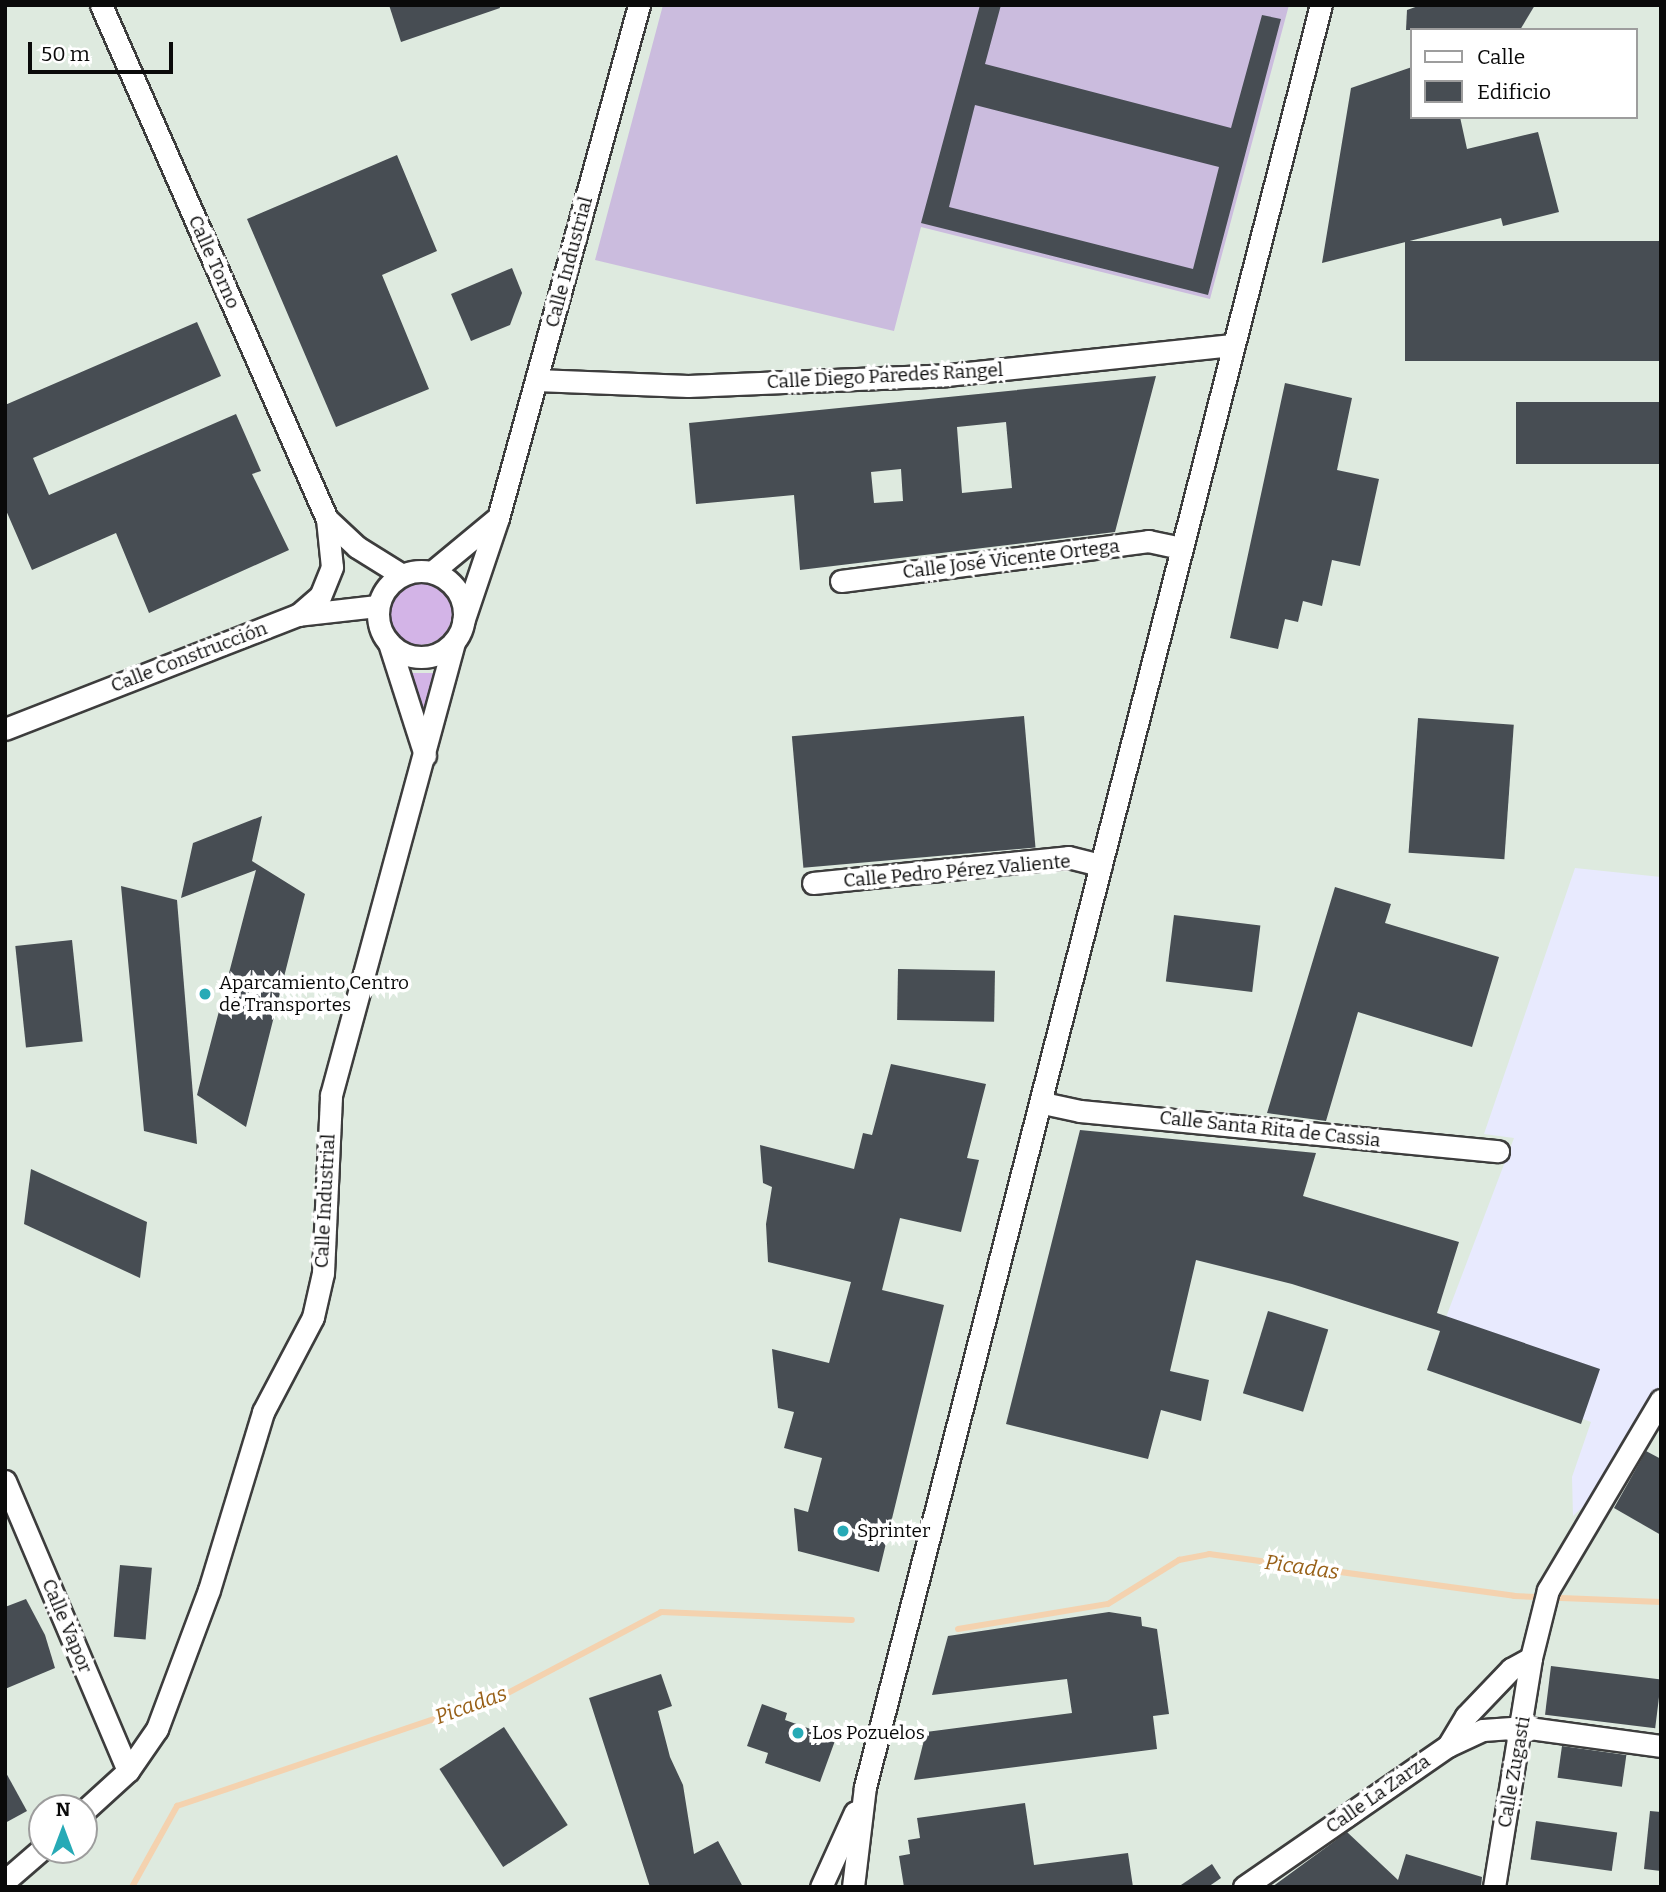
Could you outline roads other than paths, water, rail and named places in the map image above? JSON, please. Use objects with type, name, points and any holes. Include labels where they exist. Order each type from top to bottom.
[{"type":"street","name":"Calle Torno","points":[[101,5],[327,519],[332,567],[320,596],[298,615]]},
{"type":"street","name":"Calle Industrial","points":[[463,622],[498,518],[639,5]]},
{"type":"street","points":[[853,1887],[865,1787],[1043,1104],[1180,548],[1321,5]]},
{"type":"street","name":"Calle Diego Paredes Rangel","points":[[536,380],[688,386],[934,376],[1233,345]]},
{"type":"street","points":[[425,755],[388,643],[381,632],[377,606],[390,582],[402,575],[432,572],[498,518]]},
{"type":"street","name":"Calle Torno","points":[[327,519],[357,547],[402,575]]},
{"type":"street","name":"Calle José Vicente Ortega","points":[[841,581],[1147,541],[1180,548]]},
{"type":"street","points":[[388,643],[400,652],[429,656],[454,642],[463,622],[460,596],[453,585],[432,572]]},
{"type":"street","name":"Calle Construcción","points":[[5,729],[298,615],[377,606]]},
{"type":"street","name":"Calle Industrial","points":[[98,1798],[128,1771],[157,1729],[209,1590],[263,1412],[313,1317],[323,1273],[331,1096],[454,642]]},
{"type":"street","name":"Calle Pedro Pérez Valiente","points":[[813,883],[1068,857],[1101,865]]},
{"type":"street","name":"Calle Santa Rita de Cassia","points":[[1043,1104],[1498,1151]]},
{"type":"street","name":"Calle Zugasti","points":[[1494,1887],[1522,1727],[1531,1658],[1545,1600],[1661,1400]]},
{"type":"street","name":"Calle Vapor","points":[[5,1480],[128,1771]]},
{"type":"street","points":[[1448,1746],[1466,1716],[1511,1669],[1531,1658]]},
{"type":"street","name":"Calle La Zarza","points":[[1244,1887],[1448,1746],[1483,1731],[1522,1727],[1661,1746]]},
{"type":"street","points":[[821,1887],[865,1787]]},
{"type":"street","points":[[5,1881],[28,1861]]},
{"type":"waterway","name":"Picadas","points":[[958,1629],[1108,1604],[1179,1560],[1209,1554],[1514,1596],[1661,1602]]},
{"type":"waterway","name":"Picadas","points":[[132,1887],[177,1806],[502,1696],[661,1612],[852,1620]]},
{"type":"place","name":"Aparcamiento Centro de Transportes","points":[[205,994]]},
{"type":"place","name":"Sprinter","points":[[843,1531]]},
{"type":"place","name":"Los Pozuelos","points":[[798,1733]]}]
